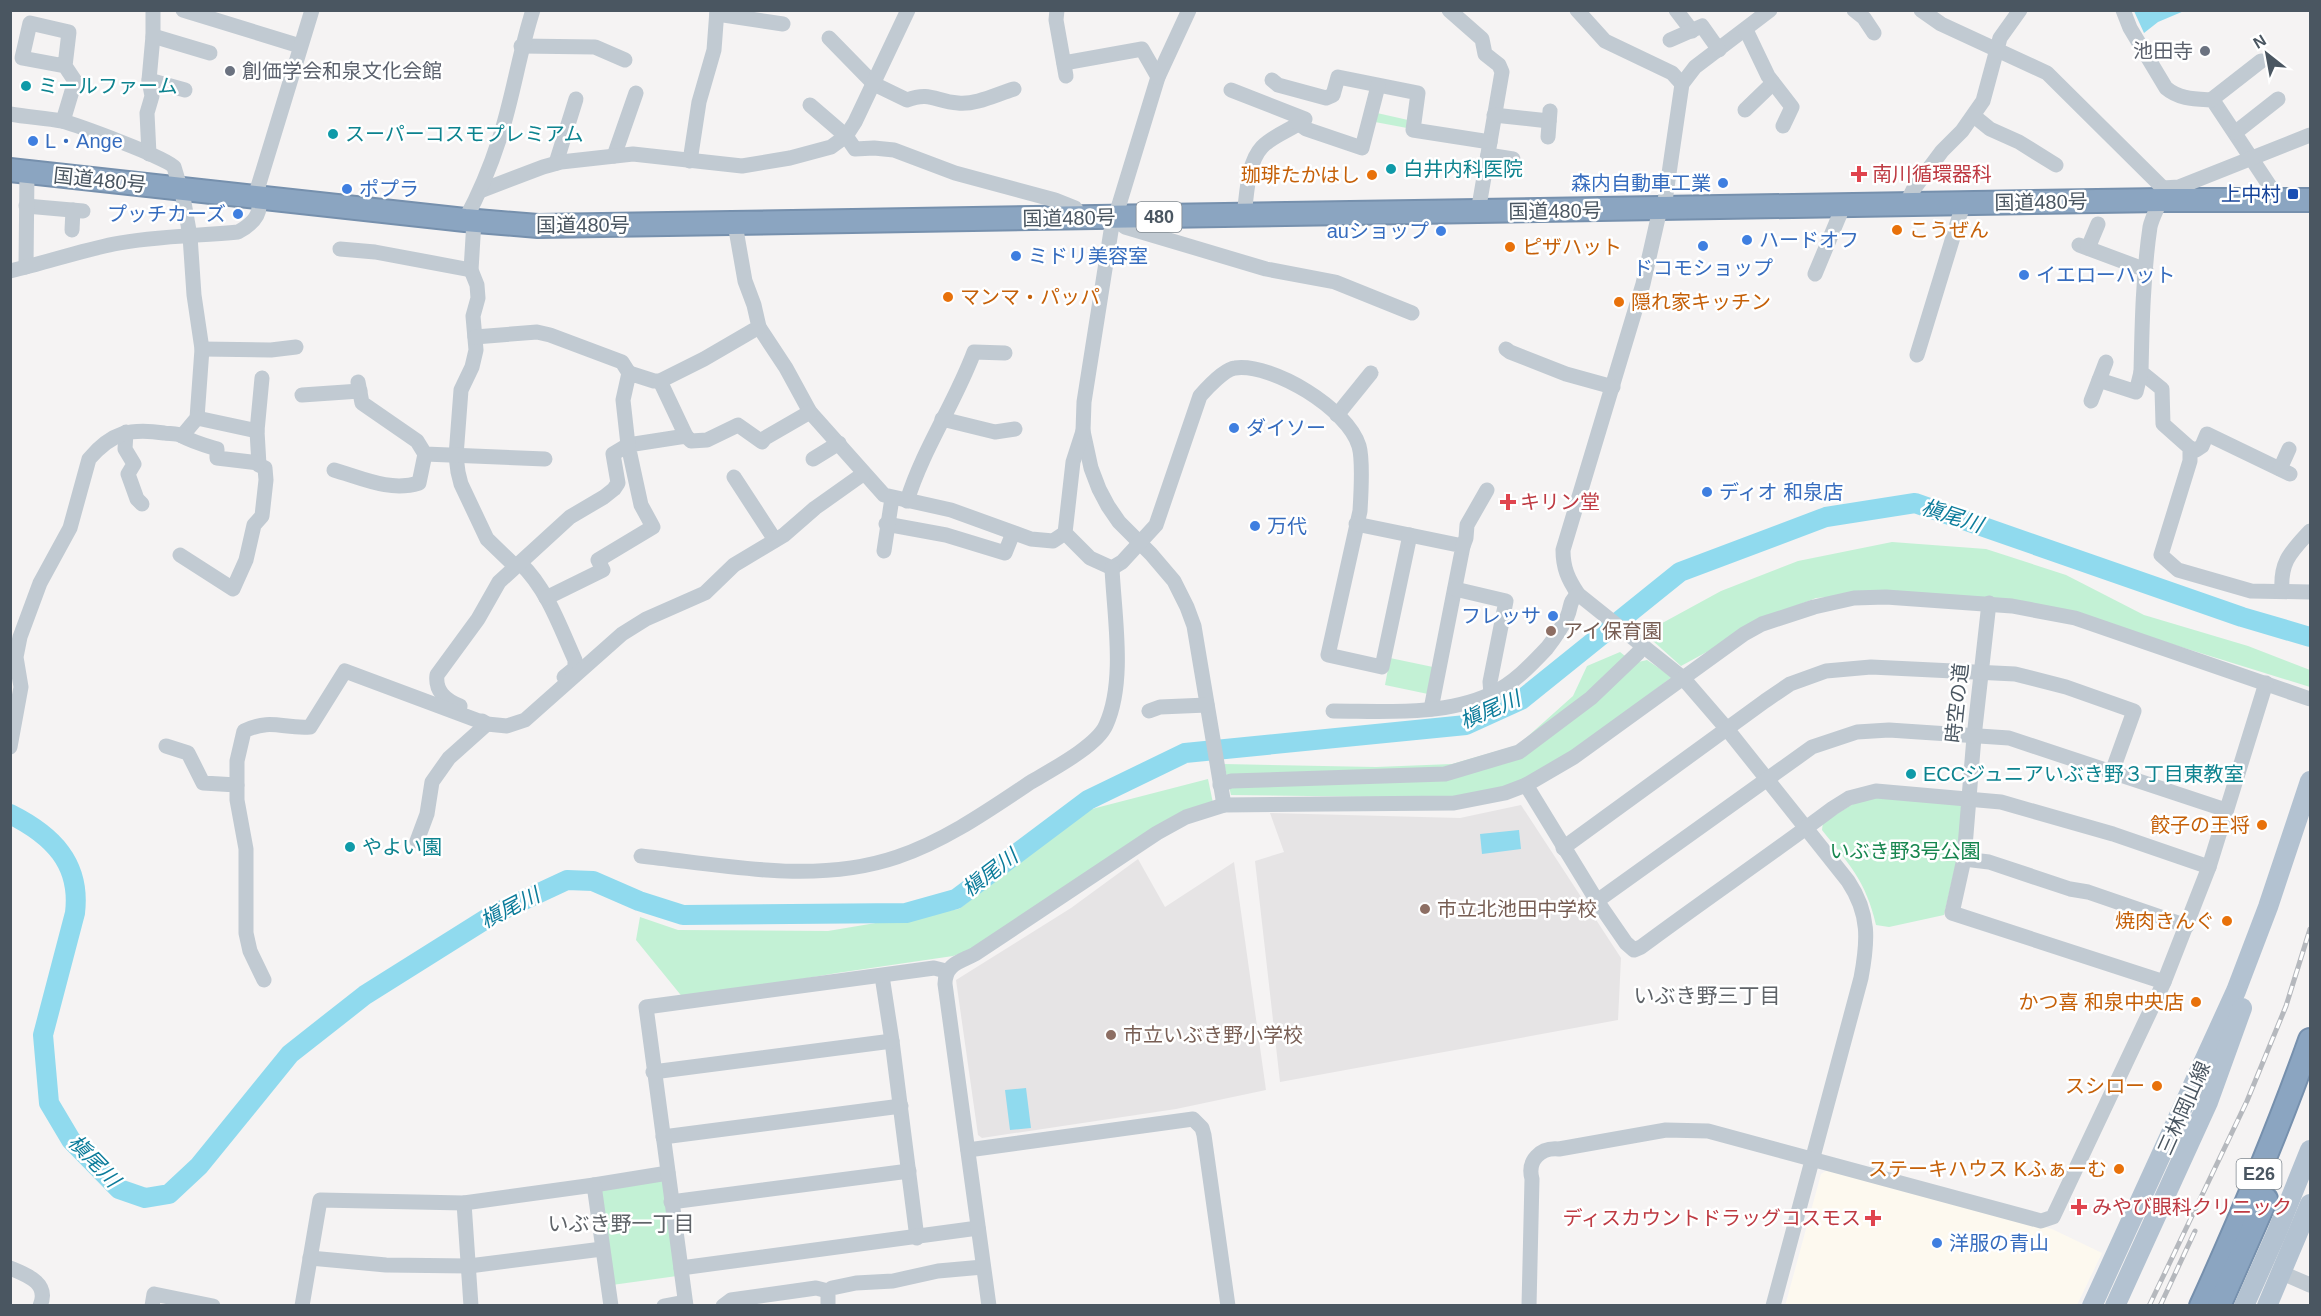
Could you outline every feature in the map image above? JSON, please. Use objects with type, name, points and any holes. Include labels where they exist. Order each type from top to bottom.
[{"type":"highway","name":"国道480号","points":[[19,171],[538,226],[1840,206],[2162,194],[2310,200]]},
{"type":"highway","name":"E26","points":[[2201,1305],[2285,1112],[2310,1040]]},
{"type":"highway","name":"E26","points":[[2219,1305],[2259,1216],[2310,1086]]},
{"type":"main road","name":"三林岡山線","points":[[2092,1305],[2221,1027],[2268,907],[2310,781]]},
{"type":"main road","name":"三林岡山線","points":[[2115,1305],[2208,1101],[2265,942],[2268,907]]},
{"type":"main road","points":[[2244,1305],[2310,1150]]},
{"type":"main road","points":[[2267,1305],[2310,1204]]},
{"type":"street","points":[[149,154],[147,113],[152,96],[149,80],[153,10]]},
{"type":"street","points":[[183,10],[222,16],[300,46]]},
{"type":"street","points":[[10,271],[113,244],[154,238],[238,232],[247,227],[256,219],[260,204],[256,197],[257,190],[312,10]]},
{"type":"street","points":[[533,10],[521,46],[500,138],[469,220],[471,270],[477,285],[478,298],[474,316],[476,350],[472,367],[461,390],[456,456],[461,484],[487,539],[532,574],[575,660],[575,668],[556,684],[555,694]]},
{"type":"street","points":[[480,191],[556,163],[633,154],[742,166],[790,158],[831,147],[846,136],[855,122],[908,10]]},
{"type":"street","points":[[1057,10],[1056,20],[1065,70],[1142,49],[1158,77]]},
{"type":"street","points":[[1189,10],[1158,77],[1114,218],[1084,402],[1083,431],[1091,468],[1099,489],[1119,522],[1174,581],[1187,607],[1194,626],[1224,805]]},
{"type":"street","points":[[1577,10],[1605,41],[1672,73],[1682,84]]},
{"type":"street","points":[[1676,10],[1692,32]]},
{"type":"street","points":[[1854,10],[1869,23],[1874,33]]},
{"type":"street","points":[[1921,10],[1940,15],[1995,50],[2047,74],[2162,194]]},
{"type":"street","points":[[1906,204],[1913,190],[1942,151],[1974,116],[1983,101],[1995,50],[2009,23],[2020,10]]},
{"type":"street","points":[[2123,10],[2130,28],[2166,88],[2173,94],[2211,100],[2261,61]]},
{"type":"street","points":[[1769,11],[1695,67],[1682,84],[1665,201],[1660,209],[1644,284],[1563,550],[1563,565],[1569,581],[1582,597],[1683,678],[1727,729],[1856,893],[1864,918],[1867,946],[1862,978],[1773,1305]]},
{"type":"street","points":[[690,160],[699,102],[714,50],[717,12],[783,24]]},
{"type":"street","points":[[1456,12],[1482,39],[1485,54],[1499,65],[1502,72],[1478,212]]},
{"type":"street","points":[[63,122],[75,81],[65,66],[69,32],[31,17],[22,58],[65,66]]},
{"type":"street","points":[[1670,40],[1702,26],[1719,50]]},
{"type":"street","points":[[1746,30],[1773,83],[1785,95],[1792,107],[1783,126]]},
{"type":"street","points":[[153,36],[210,53]]},
{"type":"street","points":[[829,38],[874,84],[907,100],[921,95],[967,103],[1014,89]]},
{"type":"street","points":[[521,46],[595,47],[625,60]]},
{"type":"street","points":[[1272,80],[1278,85],[1294,84],[1326,98],[1333,94],[1340,72],[1378,86],[1418,93],[1413,130],[1489,148],[1514,159]]},
{"type":"street","points":[[149,80],[186,90]]},
{"type":"street","points":[[1745,111],[1773,83]]},
{"type":"street","points":[[1308,122],[1306,129],[1362,148],[1378,86]]},
{"type":"street","points":[[1231,90],[1256,93],[1308,122]]},
{"type":"street","points":[[614,156],[636,93]]},
{"type":"street","points":[[556,163],[576,99]]},
{"type":"street","points":[[2235,132],[2278,99]]},
{"type":"street","points":[[2211,100],[2235,132],[2279,200]]},
{"type":"street","points":[[810,105],[846,136],[855,149],[894,150],[955,173],[1055,200],[1075,208],[1082,218]]},
{"type":"street","points":[[10,114],[63,122],[171,163],[181,189],[190,236],[194,295],[202,349],[197,418],[182,436]]},
{"type":"street","points":[[1494,115],[1550,116],[1548,136]]},
{"type":"street","points":[[1974,116],[1990,129],[2019,142],[2056,165]]},
{"type":"street","points":[[1244,215],[1254,160],[1263,139],[1308,122]]},
{"type":"street","points":[[2099,380],[2136,392],[2141,372],[2146,270],[2153,215],[2162,194],[2310,135]]},
{"type":"street","points":[[19,171],[26,206],[26,267]]},
{"type":"street","points":[[1917,355],[1923,317],[1941,258],[1961,211],[1961,203]]},
{"type":"street","points":[[26,206],[78,210],[72,230]]},
{"type":"street","points":[[1815,274],[1828,258],[1840,206]]},
{"type":"street","points":[[1114,218],[1125,226],[1266,269],[1335,282],[1412,313]]},
{"type":"street","points":[[735,224],[745,281],[754,304],[759,327],[786,368],[810,412],[884,495],[951,510],[1031,539],[1053,541],[1065,533],[1073,462],[1083,431]]},
{"type":"street","points":[[2098,224],[2084,247],[2146,270]]},
{"type":"street","points":[[340,249],[375,252],[471,270]]},
{"type":"street","points":[[475,337],[543,334],[622,362],[629,373],[660,381],[705,359],[759,327]]},
{"type":"street","points":[[202,349],[271,350],[296,347]]},
{"type":"street","points":[[1506,349],[1566,374],[1613,387]]},
{"type":"street","points":[[884,551],[886,524],[914,476],[968,369],[974,352],[1005,352]]},
{"type":"street","points":[[2091,401],[2106,362]]},
{"type":"street","points":[[1112,568],[1122,562],[1156,525],[1200,396],[1209,386],[1233,368],[1257,369],[1283,378],[1330,407],[1350,430],[1359,446],[1361,496],[1328,655],[1382,667],[1410,535]]},
{"type":"street","points":[[2141,372],[2163,389],[2163,424],[2190,448],[2196,450],[2202,446],[2206,434],[2237,443],[2285,472],[2289,449]]},
{"type":"street","points":[[546,598],[603,570],[598,560],[653,527],[641,505],[628,445],[623,400],[629,373]]},
{"type":"street","points":[[1338,415],[1371,373]]},
{"type":"street","points":[[259,463],[257,431],[262,378]]},
{"type":"street","points":[[660,381],[686,436],[691,441],[707,440],[738,425],[762,442],[765,438],[810,412]]},
{"type":"street","points":[[302,395],[359,386],[362,403],[417,441],[425,454],[419,483],[406,487],[382,485],[334,470]]},
{"type":"street","points":[[197,418],[257,431]]},
{"type":"street","points":[[942,419],[995,432],[1015,429]]},
{"type":"street","points":[[10,747],[21,687],[16,657],[20,637],[40,583],[70,528],[89,459],[112,438],[126,432],[141,430],[182,436],[187,441],[217,449],[218,458],[259,463],[265,468],[262,516],[254,525],[246,560],[233,589],[180,555]]},
{"type":"street","points":[[126,432],[125,449],[134,464],[128,474],[137,499],[142,504]]},
{"type":"street","points":[[487,724],[471,711],[443,696],[436,685],[437,675],[478,619],[499,582],[570,517],[604,497],[616,486],[618,483],[613,454],[628,445],[686,436]]},
{"type":"street","points":[[813,459],[839,444]]},
{"type":"street","points":[[2190,448],[2190,461],[2161,555],[2178,570],[2251,591],[2310,592]]},
{"type":"street","points":[[425,454],[545,459]]},
{"type":"street","points":[[264,980],[250,951],[246,933],[246,849],[237,800],[237,761],[244,731],[256,725],[277,723],[298,728],[310,727],[345,671],[487,724],[507,726],[525,720],[622,634],[646,619],[705,593],[734,565],[775,540],[863,474]]},
{"type":"street","points":[[734,477],[775,540]]},
{"type":"street","points":[[616,486],[637,484]]},
{"type":"street","points":[[1431,709],[1467,525],[1480,495]]},
{"type":"street","points":[[886,524],[946,535],[1005,553],[1013,533]]},
{"type":"street","points":[[1356,524],[1463,546]]},
{"type":"street","points":[[2282,591],[2283,565],[2290,553],[2310,531]]},
{"type":"street","points":[[1065,533],[1090,558],[1112,568]]},
{"type":"street","points":[[640,856],[801,872],[853,868],[897,857],[981,815],[1086,748],[1106,727],[1113,704],[1117,668],[1112,568]]},
{"type":"street","points":[[1455,589],[1506,601],[1490,682],[1491,694]]},
{"type":"street","points":[[1333,711],[1355,706],[1431,709],[1491,694],[1526,670],[1550,645],[1568,616],[1571,600],[1582,597]]},
{"type":"street","points":[[989,1305],[945,984],[946,971],[953,964],[975,954],[1157,832],[1186,817],[1224,805],[1454,803],[1484,798],[1526,785],[1574,757],[1762,624],[1814,607],[1854,598],[1886,597],[1989,603],[2044,610],[2075,618],[2310,699]]},
{"type":"street","name":"時空の道","points":[[1989,603],[1974,737],[1964,859],[1952,913],[2164,982]]},
{"type":"street","points":[[1220,783],[1445,774],[1519,752],[1591,698],[1638,653],[1640,643]]},
{"type":"street","points":[[1563,848],[1790,684],[1826,671],[1871,667],[2015,674],[2066,687],[2134,711],[2112,772]]},
{"type":"street","points":[[1529,1305],[1532,1179],[1530,1170],[1536,1156],[1546,1150],[1666,1130],[1708,1131],[2041,1221],[2049,1219],[2056,1213],[2164,982],[2187,926],[2209,867],[2266,683]]},
{"type":"street","points":[[1154,706],[1207,709]]},
{"type":"street","points":[[417,841],[426,814],[432,782],[460,746],[487,724]]},
{"type":"street","points":[[1597,901],[1812,747],[1857,732],[1889,730],[2008,738],[2226,810]]},
{"type":"street","points":[[166,746],[188,753],[203,783],[237,784]]},
{"type":"street","points":[[1526,785],[1597,901],[1626,943],[1634,950],[1714,893],[1734,882],[1849,798],[1876,791],[2001,802],[2113,834],[2209,867]]},
{"type":"street","points":[[1964,859],[1989,862],[2070,889],[2088,892],[2187,926]]},
{"type":"street","points":[[664,1305],[685,1304],[646,1007],[934,968],[946,971]]},
{"type":"street","points":[[882,976],[917,1238]]},
{"type":"street","points":[[653,1072],[892,1041]]},
{"type":"street","points":[[663,1137],[901,1106]]},
{"type":"street","points":[[968,1150],[1193,1119],[1202,1128],[1204,1135],[1227,1305]]},
{"type":"street","points":[[671,1202],[909,1171]]},
{"type":"street","points":[[302,1305],[320,1200],[465,1203],[668,1173]]},
{"type":"street","points":[[594,1185],[611,1305]]},
{"type":"street","points":[[465,1203],[471,1305]]},
{"type":"street","points":[[681,1268],[978,1228]]},
{"type":"street","points":[[310,1258],[386,1265],[469,1266],[602,1249]]},
{"type":"street","points":[[723,1305],[731,1300],[816,1288],[828,1298],[832,1288],[856,1282],[892,1281],[938,1271],[983,1267]]},
{"type":"street","points":[[10,1268],[36,1281],[42,1291],[43,1299],[40,1305]]},
{"type":"street","points":[[2282,1273],[2310,1285]]},
{"type":"street","points":[[152,1305],[154,1294],[213,1305]]},
{"type":"shaded area","name":"市立北池田中学校","points":[[1521,805],[1621,958],[1618,1020],[1280,1082],[1255,861],[1284,852],[1270,813],[1460,818]]},
{"type":"shaded area","name":"市立いぶき野小学校","points":[[1138,859],[1165,907],[1234,862],[1266,1090],[1176,1109],[982,1138],[978,1135],[956,980],[1071,908]]},
{"type":"shaded area","points":[[1829,1169],[2052,1229],[2102,1253],[2077,1305],[1785,1306],[1821,1174]]},
{"type":"green space","points":[[1377,113],[1408,120],[1407,128],[1375,122]]},
{"type":"green space","points":[[1892,542],[1986,549],[2066,575],[2144,615],[2248,646],[2310,670],[2310,687],[2075,614],[1869,594],[1816,598],[1780,612],[1681,666],[1644,633],[1721,591],[1798,561]]},
{"type":"green space","points":[[1620,652],[1634,663],[1647,660],[1672,677],[1571,753],[1521,781],[1467,798],[1231,795],[1224,764],[1376,767],[1452,764],[1518,745],[1573,696],[1587,666]]},
{"type":"green space","points":[[1390,658],[1433,667],[1428,694],[1385,685]]},
{"type":"green space","points":[[1208,779],[1213,803],[976,948],[953,956],[684,999],[636,940],[640,917],[678,930],[828,931],[959,909],[1088,810]]},
{"type":"green space","name":"いぶき野3号公園","points":[[1865,797],[1958,802],[1962,807],[1957,859],[1944,915],[1889,927],[1876,925],[1862,885],[1822,830],[1823,822]]},
{"type":"green space","points":[[663,1176],[677,1276],[612,1285],[598,1187]]},
{"type":"water","points":[[2134,10],[2184,11],[2158,22],[2144,33]]},
{"type":"water","points":[[1519,830],[1521,849],[1482,854],[1480,834]]},
{"type":"water","points":[[1026,1088],[1031,1128],[1010,1130],[1005,1090]]},
{"type":"waterway","name":"槇尾川","points":[[10,814],[51,841],[68,865],[76,895],[75,913],[43,1035],[49,1103],[71,1140],[119,1189],[145,1198],[169,1194],[199,1166],[290,1054],[365,995],[494,914],[567,880],[593,881],[639,901],[683,915],[906,913],[956,899],[1088,800],[1185,753],[1466,725],[1521,700],[1680,572],[1826,517],[1915,503],[2242,617],[2310,637]]},
{"type":"railway","points":[[2149,1306],[2247,1101],[2286,1006],[2310,929]]},
{"type":"railway","points":[[2160,1306],[2195,1231]]},
{"type":"place","name":"池田寺","points":[[2205,51]]},
{"type":"place","name":"創価学会和泉文化会館","points":[[230,71]]},
{"type":"place","name":"ミールファーム","points":[[26,86]]},
{"type":"place","name":"スーパーコスモプレミアム","points":[[333,134]]},
{"type":"place","name":"L・Ange","points":[[33,141]]},
{"type":"place","name":"白井内科医院","points":[[1391,169]]},
{"type":"place","name":"南川循環器科","points":[[1859,174]]},
{"type":"place","name":"珈琲たかはし","points":[[1372,175]]},
{"type":"place","name":"森内自動車工業","points":[[1723,183]]},
{"type":"place","name":"ポプラ","points":[[347,189]]},
{"type":"place","name":"上中村","points":[[2293,194]]},
{"type":"place","name":"プッチカーズ","points":[[238,214]]},
{"type":"place","name":"こうぜん","points":[[1897,230]]},
{"type":"place","name":"auショップ","points":[[1441,231]]},
{"type":"place","name":"ハードオフ","points":[[1747,240]]},
{"type":"place","name":"ドコモショップ","points":[[1703,246]]},
{"type":"place","name":"ピザハット","points":[[1510,247]]},
{"type":"place","name":"ミドリ美容室","points":[[1016,256]]},
{"type":"place","name":"イエローハット","points":[[2024,275]]},
{"type":"place","name":"マンマ・パッパ","points":[[948,297]]},
{"type":"place","name":"隠れ家キッチン","points":[[1619,302]]},
{"type":"place","name":"ダイソー","points":[[1234,428]]},
{"type":"place","name":"ディオ 和泉店","points":[[1707,492]]},
{"type":"place","name":"キリン堂","points":[[1508,502]]},
{"type":"place","name":"万代","points":[[1255,526]]},
{"type":"place","name":"フレッサ","points":[[1553,616]]},
{"type":"place","name":"アイ保育園","points":[[1551,631]]},
{"type":"place","name":"ECCジュニアいぶき野３丁目東教室","points":[[1911,774]]},
{"type":"place","name":"餃子の王将","points":[[2262,825]]},
{"type":"place","name":"やよい園","points":[[350,847]]},
{"type":"place","name":"市立北池田中学校","points":[[1425,909]]},
{"type":"place","name":"焼肉きんぐ","points":[[2227,921]]},
{"type":"place","name":"かつ喜 和泉中央店","points":[[2196,1002]]},
{"type":"place","name":"市立いぶき野小学校","points":[[1111,1035]]},
{"type":"place","name":"スシロー","points":[[2157,1086]]},
{"type":"place","name":"ステーキハウス Kふぁーむ","points":[[2119,1169]]},
{"type":"place","name":"みやび眼科クリニック","points":[[2079,1207]]},
{"type":"place","name":"ディスカウントドラッグコスモス","points":[[1873,1218]]},
{"type":"place","name":"洋服の青山","points":[[1937,1243]]},
{"type":"district","name":"いぶき野三丁目","points":[[1707,996]]},
{"type":"district","name":"いぶき野一丁目","points":[[621,1224]]}]
